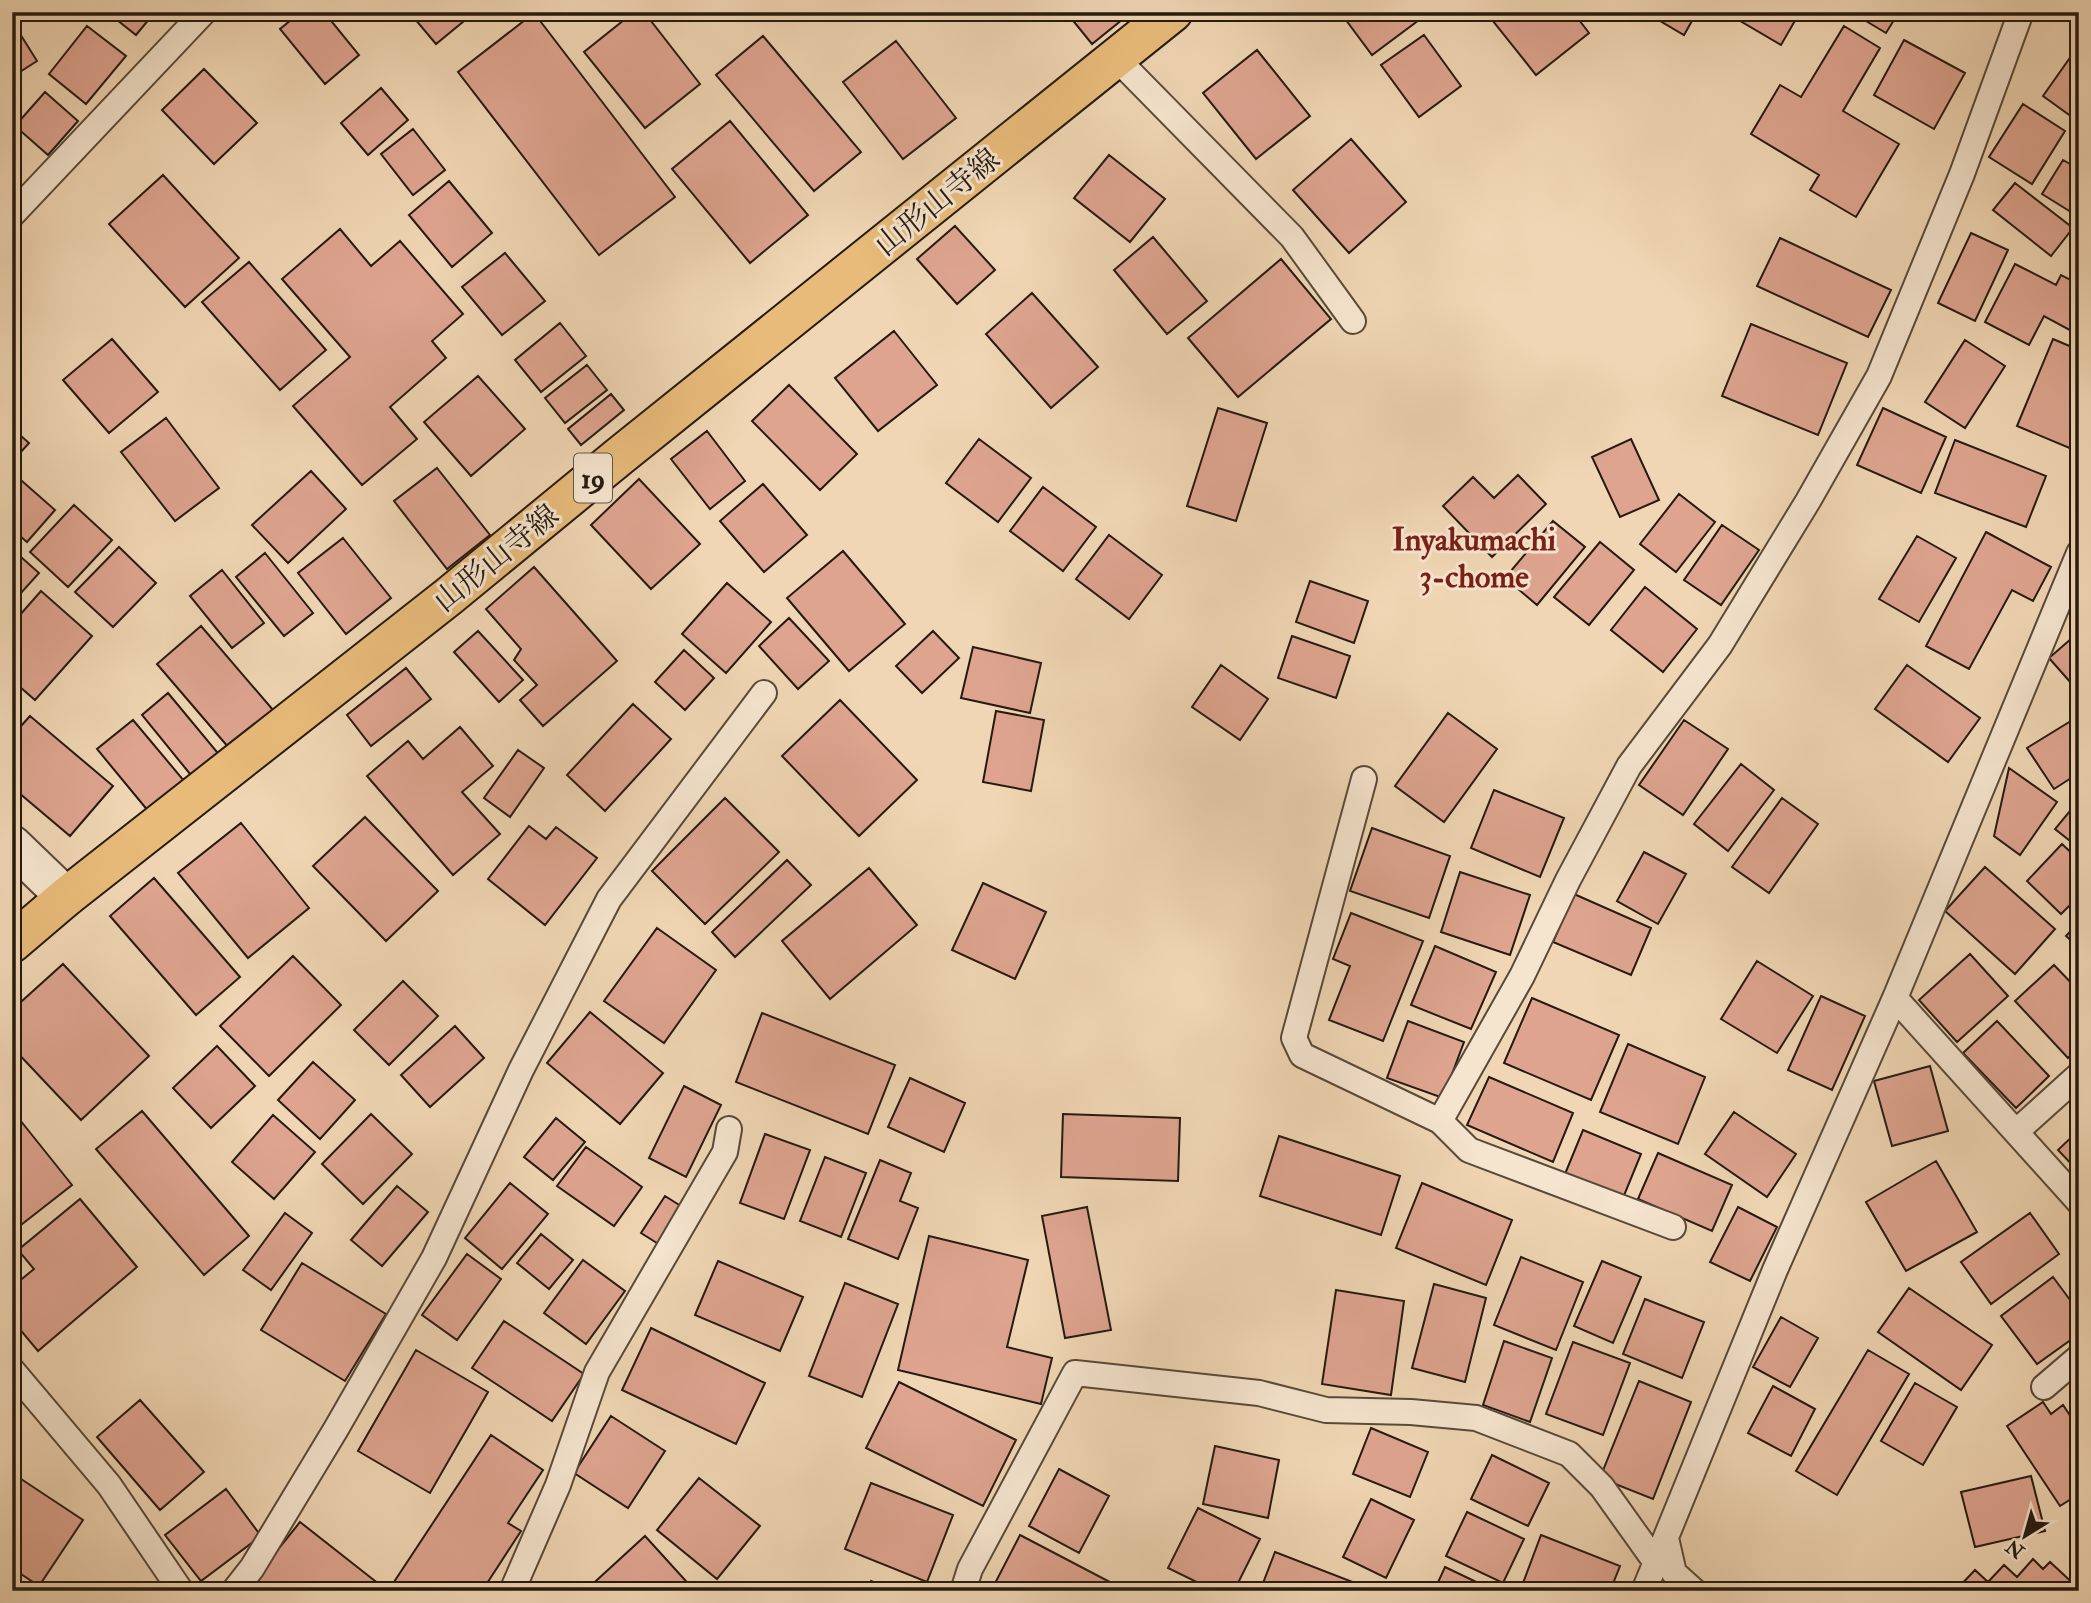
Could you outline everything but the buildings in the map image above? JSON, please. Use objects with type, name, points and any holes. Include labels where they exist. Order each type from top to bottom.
[{"type":"main road","name":"山形山寺線","points":[[12,943],[448,597],[1173,12]]},
{"type":"street","points":[[12,845],[66,898]]},
{"type":"lane","points":[[12,215],[204,12]]},
{"type":"lane","points":[[1440,1121],[1522,976],[1567,880],[1629,766],[1720,645],[1808,501],[1879,376],[1962,174],[2021,12]]},
{"type":"lane","points":[[1116,58],[1292,237],[1353,321]]},
{"type":"lane","points":[[1644,1591],[1775,1270],[1895,998],[2079,553]]},
{"type":"lane","points":[[234,1591],[252,1568],[336,1429],[433,1258],[521,1070],[609,899],[764,693]]},
{"type":"lane","points":[[1364,779],[1294,1038],[1302,1055],[1440,1121],[1469,1150],[1673,1227]]},
{"type":"lane","points":[[1895,998],[2017,1130],[2079,1202]]},
{"type":"lane","points":[[2017,1130],[2079,1075]]},
{"type":"lane","points":[[512,1591],[558,1485],[597,1372],[724,1152],[729,1129]]},
{"type":"lane","points":[[2044,1387],[2079,1357]]},
{"type":"lane","points":[[12,1370],[109,1485],[181,1591]]},
{"type":"lane","points":[[963,1591],[970,1569],[1075,1373],[1259,1394],[1326,1410],[1411,1412],[1476,1418],[1569,1454],[1602,1488],[1657,1564]]},
{"type":"lane","points":[[1666,1537],[1674,1573],[1693,1591]]},
{"type":"district","name":"Inyakumachi 3-chome","points":[[1474,558]]}]
